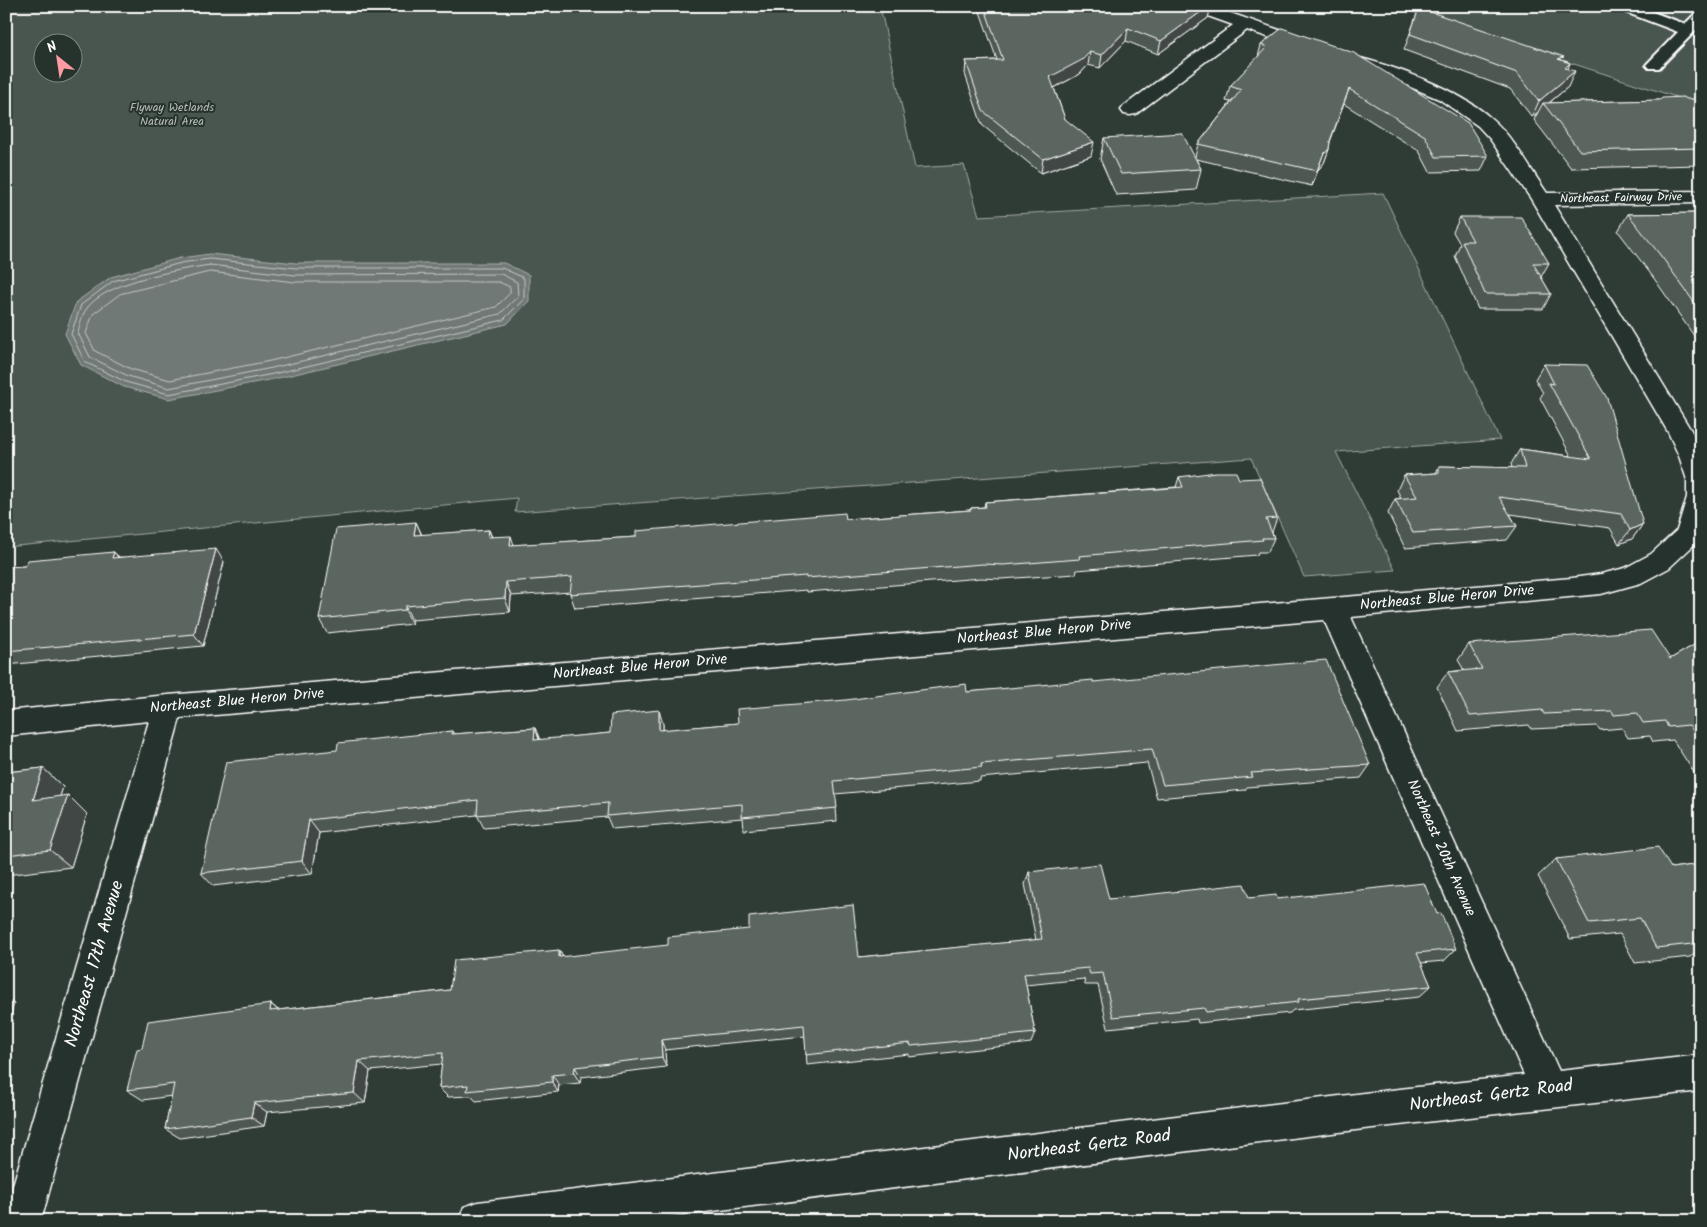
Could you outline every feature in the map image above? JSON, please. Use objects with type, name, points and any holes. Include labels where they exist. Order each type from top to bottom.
[{"type":"street","name":"Northeast Blue Heron Drive","points":[[6,724],[168,707],[1572,588],[1601,584],[1632,576],[1660,561],[1688,535],[1700,497],[1700,480],[1692,456],[1542,199],[1498,135],[1464,106],[1414,82],[1194,6]]},
{"type":"street","points":[[1130,110],[1246,24]]},
{"type":"street","name":"Northeast Fairway Drive","points":[[1542,199],[1701,198]]},
{"type":"street","name":"Northeast 20th Avenue","points":[[1332,608],[1549,1089]]},
{"type":"street","name":"Northeast 17th Avenue","points":[[22,1221],[168,707]]},
{"type":"street","name":"Northeast Gertz Road","points":[[484,1220],[1549,1089],[1701,1073]]},
{"type":"lane","points":[[1622,6],[1687,30]]},
{"type":"lane","points":[[1654,65],[1701,15],[1694,6]]},
{"type":"green space","name":"Flyway Wetlands Natural Area","points":[[6,6],[880,6],[915,168],[964,165],[979,216],[1383,193],[1500,440],[1336,452],[1395,570],[1304,577],[1251,458],[515,512],[517,498],[6,547]]},
{"type":"green space","points":[[1394,6],[1701,6],[1701,105]]},
{"type":"water","points":[[210,254],[296,263],[504,263],[529,275],[529,301],[507,324],[274,379],[169,399],[124,387],[81,365],[65,334],[76,302],[111,277],[180,258]]},
{"type":"building","points":[[984,6],[1209,6],[1161,41],[1128,28],[1102,55],[1090,52],[1082,60],[1050,77],[1065,119],[1094,142],[1043,159],[983,111],[966,61],[1003,60]]},
{"type":"building","points":[[1419,8],[1564,57],[1558,59],[1570,63],[1565,68],[1575,71],[1539,101],[1517,73],[1410,34]]},
{"type":"building","points":[[1282,28],[1354,53],[1468,123],[1488,156],[1436,157],[1425,136],[1349,89],[1330,141],[1329,149],[1323,155],[1317,171],[1198,144],[1241,90],[1230,86],[1267,47],[1261,45]]},
{"type":"building","points":[[1683,97],[1687,99],[1701,99],[1701,148],[1580,151],[1543,103],[1660,100],[1662,98]]},
{"type":"building","points":[[1182,133],[1201,169],[1121,174],[1104,138]]},
{"type":"building","points":[[1701,213],[1701,312],[1628,214]]},
{"type":"building","points":[[1460,217],[1521,217],[1549,263],[1533,263],[1551,294],[1485,294],[1462,241],[1473,241]]},
{"type":"building","points":[[1544,364],[1587,365],[1607,398],[1643,524],[1630,530],[1621,514],[1499,497],[1517,526],[1413,533],[1395,499],[1417,497],[1404,475],[1437,473],[1439,472],[1439,466],[1525,468],[1520,449],[1591,459],[1549,383],[1554,384]]},
{"type":"building","points":[[1216,472],[1236,472],[1239,479],[1260,478],[1277,518],[1266,519],[1274,538],[1079,556],[1080,559],[1003,565],[983,564],[806,578],[806,576],[570,594],[572,577],[506,582],[505,598],[405,606],[405,610],[319,619],[336,529],[416,522],[414,535],[489,530],[488,537],[511,536],[510,545],[636,537],[636,531],[845,513],[846,519],[971,510],[971,508],[986,507],[985,502],[1183,487],[1179,477]]},
{"type":"building","points":[[216,549],[194,634],[6,651],[6,567],[25,566],[28,560],[114,552],[112,558]]},
{"type":"building","points":[[1651,630],[1670,659],[1701,641],[1701,743],[1689,725],[1668,727],[1665,721],[1643,723],[1637,713],[1614,715],[1612,711],[1544,714],[1542,710],[1470,716],[1448,672],[1482,669],[1469,644]]},
{"type":"building","points":[[1326,660],[1370,765],[1251,773],[1253,777],[1163,785],[1152,749],[981,764],[982,767],[834,781],[837,808],[742,817],[742,804],[607,816],[608,803],[477,815],[478,800],[309,820],[302,861],[201,873],[226,762],[337,750],[338,743],[452,731],[452,734],[535,728],[534,740],[610,733],[611,715],[659,710],[659,730],[738,723],[737,709],[846,700],[966,684],[967,692]]},
{"type":"building","points":[[43,768],[33,800],[68,795],[50,850],[6,855],[6,772]]},
{"type":"building","points":[[1658,847],[1671,868],[1701,864],[1701,943],[1656,948],[1640,918],[1589,923],[1556,859]]},
{"type":"building","points":[[1100,864],[1109,899],[1244,884],[1249,898],[1276,895],[1277,899],[1424,883],[1437,914],[1441,913],[1456,949],[1417,953],[1431,986],[1298,999],[1299,1002],[1206,1012],[1204,1008],[1113,1017],[1103,973],[1090,974],[1088,968],[1024,974],[1035,1033],[911,1046],[910,1043],[806,1055],[804,1025],[661,1040],[662,1057],[575,1067],[574,1073],[552,1075],[552,1082],[467,1091],[468,1085],[439,1088],[443,1053],[359,1061],[354,1093],[254,1103],[251,1117],[165,1129],[174,1084],[127,1090],[137,1049],[142,1048],[148,1021],[271,1004],[270,1011],[450,990],[454,960],[559,950],[559,957],[668,945],[668,937],[749,929],[749,917],[853,905],[859,957],[1042,939],[1029,872]]}]
